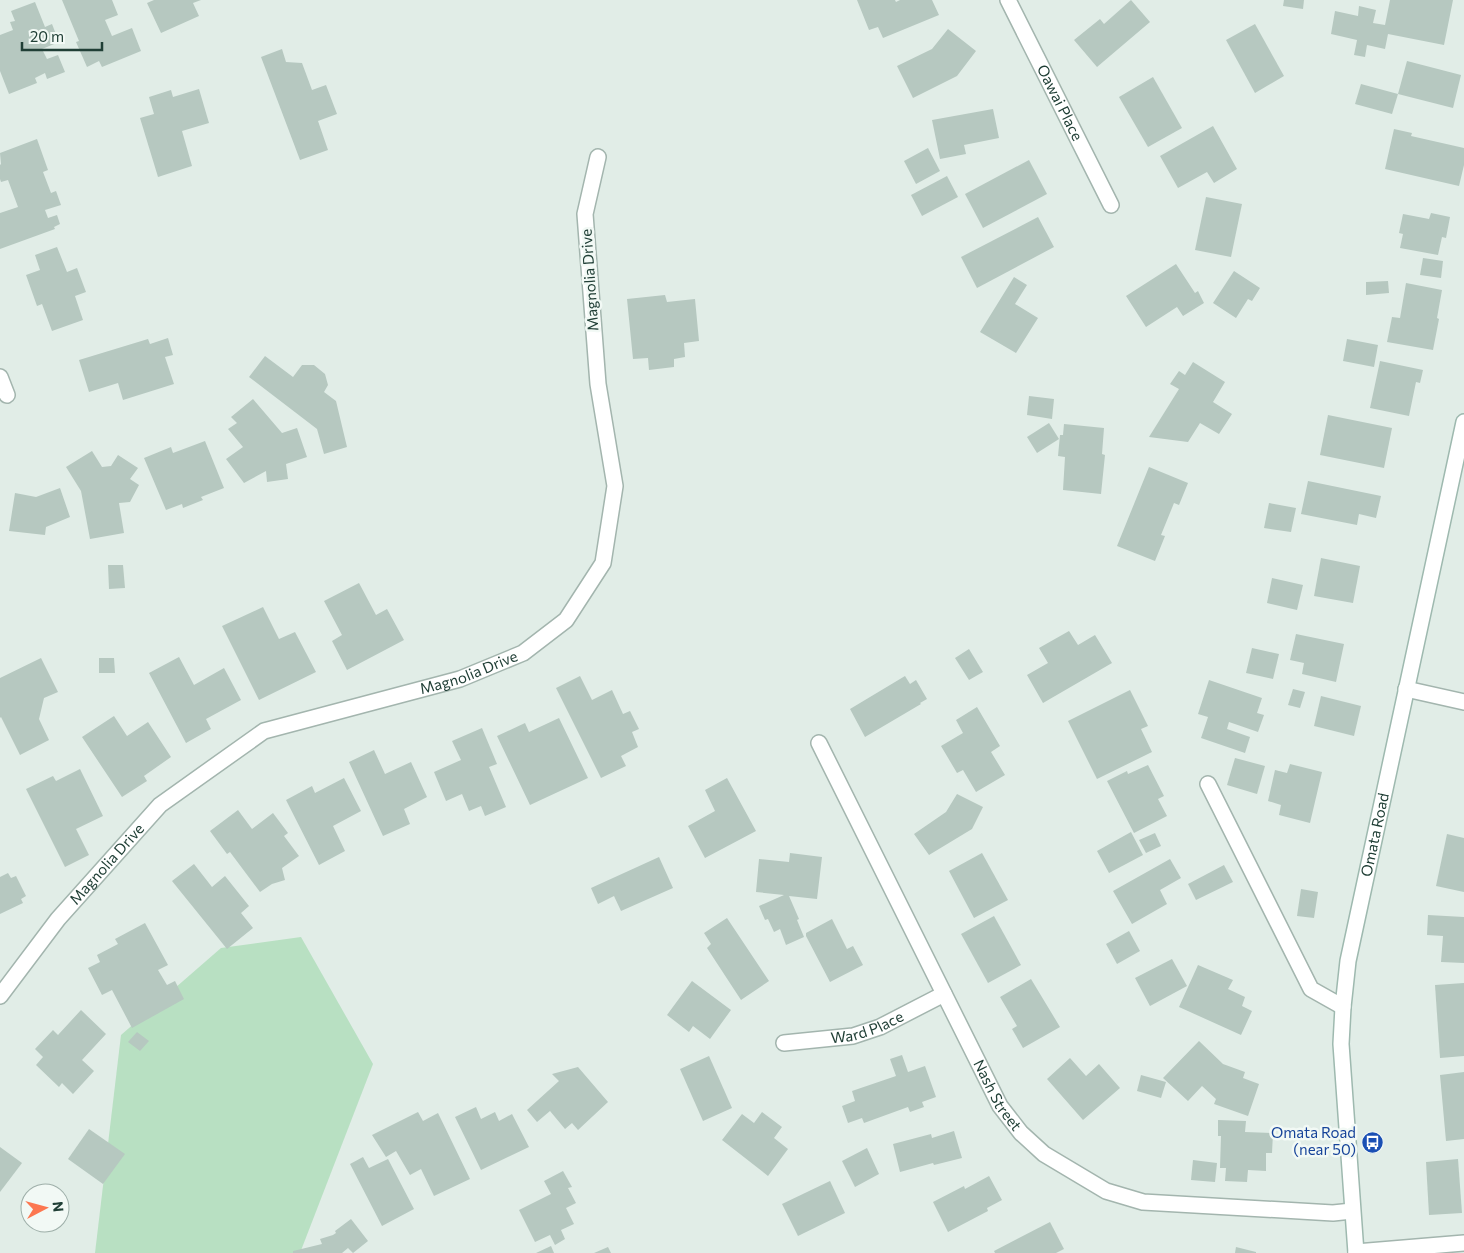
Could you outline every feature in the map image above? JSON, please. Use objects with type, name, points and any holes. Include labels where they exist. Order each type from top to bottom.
[{"type":"street","name":"Oawai Place","points":[[1008,0],[1111,205]]},
{"type":"street","name":"Magnolia Drive","points":[[0,996],[58,919],[160,805],[264,731],[460,678],[522,653],[566,620],[603,563],[616,486],[598,384],[585,214],[598,157]]},
{"type":"street","points":[[0,377],[7,395]]},
{"type":"street","name":"Omata Road","points":[[1356,1253],[1340,1044],[1348,961],[1464,422]]},
{"type":"street","points":[[1406,689],[1464,702]]},
{"type":"street","name":"Nash Street","points":[[819,743],[1000,1106],[1021,1133],[1044,1154],[1106,1191],[1143,1202],[1333,1213],[1352,1211]]},
{"type":"street","points":[[1208,784],[1311,988],[1343,1007]]},
{"type":"street","name":"Ward Place","points":[[784,1043],[853,1036],[880,1026],[944,994]]},
{"type":"street","points":[[1356,1253],[1464,1243]]},
{"type":"green space","points":[[301,937],[373,1064],[300,1253],[95,1253],[121,1035],[221,948]]},
{"type":"building","points":[[62,0],[112,0],[118,15],[105,20],[112,36],[132,28],[141,51],[102,67],[99,61],[87,67],[76,42],[79,41]]},
{"type":"building","points":[[154,0],[201,0],[193,3],[199,16],[161,33],[147,3]]},
{"type":"building","points":[[857,0],[895,0],[896,2],[900,0],[932,0],[939,15],[883,38],[878,27],[869,30]]},
{"type":"building","points":[[1131,0],[1150,22],[1097,67],[1074,40],[1100,19],[1104,24]]},
{"type":"building","points":[[1284,0],[1304,0],[1303,9],[1283,6]]},
{"type":"building","points":[[1390,0],[1453,0],[1444,45],[1388,34],[1385,49],[1367,45],[1365,57],[1354,55],[1357,40],[1331,34],[1335,11],[1358,16],[1359,6],[1376,10],[1373,23],[1385,25]]},
{"type":"building","points":[[35,2],[45,27],[52,24],[59,42],[42,49],[47,59],[58,55],[65,72],[47,79],[45,73],[35,78],[37,83],[9,94],[0,71],[0,35],[13,30],[10,22],[15,21],[11,11]]},
{"type":"building","points":[[1255,24],[1284,76],[1255,93],[1226,40]]},
{"type":"building","points":[[948,29],[976,51],[957,76],[913,98],[897,66],[932,49]]},
{"type":"building","points":[[282,49],[286,62],[302,63],[312,90],[326,85],[337,114],[318,121],[328,150],[300,160],[261,57]]},
{"type":"building","points":[[1407,61],[1461,75],[1453,108],[1398,94]]},
{"type":"building","points":[[1153,77],[1182,128],[1148,147],[1119,97]]},
{"type":"building","points":[[1361,84],[1398,94],[1392,114],[1355,104]]},
{"type":"building","points":[[199,89],[209,123],[182,131],[192,166],[158,177],[140,118],[154,114],[149,97],[171,90],[173,97]]},
{"type":"building","points":[[993,109],[999,138],[964,145],[966,154],[940,159],[932,120]]},
{"type":"building","points":[[1213,126],[1237,169],[1214,183],[1207,172],[1178,188],[1160,156]]},
{"type":"building","points":[[1394,129],[1412,133],[1411,136],[1464,148],[1464,165],[1459,186],[1385,169]]},
{"type":"building","points":[[37,139],[48,170],[43,172],[51,193],[56,191],[61,205],[45,210],[48,218],[57,215],[60,224],[54,227],[55,229],[0,249],[0,213],[18,207],[8,180],[1,182],[0,179],[0,153]]},
{"type":"building","points":[[928,148],[940,171],[916,184],[904,161]]},
{"type":"building","points":[[1029,160],[1047,194],[983,228],[965,194]]},
{"type":"building","points":[[947,176],[958,197],[922,216],[911,195]]},
{"type":"building","points":[[1206,197],[1242,204],[1231,257],[1195,250]]},
{"type":"building","points":[[1431,213],[1450,217],[1446,238],[1442,237],[1438,255],[1400,248],[1403,234],[1399,233],[1403,214],[1429,219]]},
{"type":"building","points":[[1038,217],[1054,247],[977,288],[961,257]]},
{"type":"building","points":[[57,247],[67,272],[77,268],[86,292],[75,296],[83,320],[52,331],[42,304],[37,306],[26,275],[40,270],[35,255]]},
{"type":"building","points":[[1423,258],[1443,261],[1441,278],[1420,275]]},
{"type":"building","points":[[1176,264],[1195,293],[1198,291],[1204,303],[1183,316],[1177,307],[1146,327],[1126,296]]},
{"type":"building","points":[[1234,271],[1260,288],[1252,301],[1248,299],[1236,318],[1213,303]]},
{"type":"building","points":[[1014,277],[1027,285],[1015,304],[1038,318],[1016,353],[980,332]]},
{"type":"building","points":[[1388,281],[1389,293],[1366,295],[1366,282]]},
{"type":"building","points":[[1406,283],[1442,290],[1433,350],[1387,342],[1392,317],[1400,318]]},
{"type":"building","points":[[665,295],[667,302],[695,299],[699,341],[684,343],[685,357],[674,359],[674,367],[649,370],[648,358],[633,359],[627,299]]},
{"type":"building","points":[[168,338],[173,355],[165,357],[174,384],[123,400],[118,383],[89,392],[79,360],[148,339],[150,344]]},
{"type":"building","points":[[1347,339],[1378,345],[1374,367],[1343,361]]},
{"type":"building","points":[[265,356],[293,377],[302,365],[314,365],[325,374],[328,385],[324,392],[336,401],[347,447],[324,454],[317,429],[249,377]]},
{"type":"building","points":[[1380,361],[1423,370],[1420,383],[1416,382],[1409,416],[1370,408]]},
{"type":"building","points":[[1193,362],[1225,382],[1213,402],[1232,414],[1219,434],[1200,423],[1188,442],[1149,437],[1179,389],[1170,384],[1179,371],[1185,375]]},
{"type":"building","points":[[1029,396],[1054,399],[1052,419],[1027,415]]},
{"type":"building","points":[[253,399],[282,433],[297,428],[307,457],[286,464],[288,479],[267,482],[266,471],[244,483],[226,459],[243,447],[228,429],[237,423],[231,417]]},
{"type":"building","points":[[1328,415],[1392,428],[1384,468],[1320,455]]},
{"type":"building","points":[[1049,423],[1059,439],[1037,453],[1027,437]]},
{"type":"building","points":[[1064,424],[1104,428],[1102,454],[1105,455],[1101,494],[1063,490],[1065,457],[1058,456],[1060,435],[1063,435]]},
{"type":"building","points":[[205,441],[224,488],[201,497],[203,500],[183,508],[182,504],[166,510],[144,458],[171,447],[173,453]]},
{"type":"building","points":[[92,451],[102,467],[111,466],[118,455],[138,468],[130,479],[139,485],[130,502],[119,503],[124,533],[90,539],[81,491],[66,467]]},
{"type":"building","points":[[1149,467],[1188,483],[1179,505],[1174,503],[1161,535],[1165,536],[1155,561],[1117,546]]},
{"type":"building","points":[[1308,481],[1381,496],[1376,518],[1359,514],[1357,525],[1301,514]]},
{"type":"building","points":[[60,488],[70,517],[46,527],[45,535],[9,531],[15,493],[36,497]]},
{"type":"building","points":[[1269,503],[1296,508],[1291,532],[1264,528]]},
{"type":"building","points":[[1321,558],[1360,566],[1353,603],[1314,596]]},
{"type":"building","points":[[108,565],[123,565],[125,588],[109,589]]},
{"type":"building","points":[[1272,578],[1303,585],[1297,610],[1267,603]]},
{"type":"building","points":[[359,583],[376,615],[387,609],[404,640],[347,670],[332,641],[342,635],[324,601]]},
{"type":"building","points":[[263,607],[279,639],[295,632],[316,672],[259,700],[222,626]]},
{"type":"building","points":[[1069,631],[1078,645],[1095,635],[1112,663],[1043,703],[1027,675],[1048,663],[1039,648]]},
{"type":"building","points":[[1296,634],[1344,644],[1336,682],[1302,674],[1304,663],[1290,660]]},
{"type":"building","points":[[1252,648],[1279,654],[1273,679],[1246,673]]},
{"type":"building","points":[[969,649],[983,672],[969,680],[955,658]]},
{"type":"building","points":[[179,657],[194,685],[224,668],[241,700],[206,719],[211,729],[186,743],[149,673]]},
{"type":"building","points":[[41,658],[58,692],[44,698],[39,719],[49,740],[20,755],[0,718],[0,678]]},
{"type":"building","points":[[99,658],[114,658],[115,673],[99,673]]},
{"type":"building","points":[[580,676],[592,700],[612,690],[623,714],[630,711],[639,729],[632,732],[638,747],[621,756],[626,766],[601,778],[556,688]]},
{"type":"building","points":[[905,676],[910,684],[916,680],[927,699],[865,737],[850,709]]},
{"type":"building","points":[[1209,680],[1262,698],[1257,713],[1264,715],[1258,732],[1229,722],[1227,729],[1250,737],[1245,753],[1201,738],[1208,717],[1198,714]]},
{"type":"building","points":[[1293,689],[1305,692],[1300,708],[1288,705]]},
{"type":"building","points":[[1130,690],[1148,726],[1141,729],[1152,752],[1097,779],[1068,721]]},
{"type":"building","points":[[1321,696],[1361,706],[1354,736],[1314,726]]},
{"type":"building","points":[[977,707],[1000,746],[991,752],[1005,775],[976,792],[963,770],[957,773],[941,746],[963,733],[956,720]]},
{"type":"building","points":[[114,716],[127,736],[148,722],[171,757],[144,776],[147,781],[122,797],[82,737]]},
{"type":"building","points":[[559,718],[588,778],[530,805],[497,736],[525,723],[529,732]]},
{"type":"building","points":[[482,728],[497,764],[489,767],[506,807],[485,816],[481,806],[469,811],[462,794],[446,801],[434,772],[461,760],[452,741]]},
{"type":"building","points":[[374,750],[385,774],[411,762],[427,797],[404,809],[410,824],[383,836],[349,762]]},
{"type":"building","points":[[1235,758],[1265,766],[1257,794],[1227,785]]},
{"type":"building","points":[[1290,764],[1322,772],[1310,823],[1279,815],[1281,805],[1268,801],[1275,770],[1287,773]]},
{"type":"building","points":[[1148,765],[1164,796],[1158,799],[1167,816],[1134,833],[1107,781],[1127,771],[1128,774]]},
{"type":"building","points":[[80,769],[103,816],[76,829],[89,855],[65,867],[26,789],[53,776],[56,781]]},
{"type":"building","points":[[344,778],[361,811],[333,826],[345,851],[319,865],[286,800],[312,786],[315,793]]},
{"type":"building","points":[[727,778],[756,831],[705,858],[688,826],[715,811],[705,790]]},
{"type":"building","points":[[957,794],[983,807],[972,829],[929,855],[914,834],[946,812]]},
{"type":"building","points":[[238,810],[252,829],[273,813],[288,833],[284,836],[299,856],[282,868],[285,880],[272,884],[260,892],[230,852],[227,854],[210,831]]},
{"type":"building","points":[[1131,832],[1143,855],[1109,873],[1097,851]]},
{"type":"building","points":[[1155,833],[1161,846],[1146,853],[1139,840]]},
{"type":"building","points":[[1447,834],[1464,838],[1464,892],[1436,886]]},
{"type":"building","points":[[790,853],[822,857],[817,899],[789,896],[804,937],[786,945],[780,929],[774,932],[768,919],[765,920],[759,906],[784,895],[756,892],[759,859],[789,862]]},
{"type":"building","points":[[982,853],[1008,900],[974,918],[949,871]]},
{"type":"building","points":[[659,857],[673,888],[621,911],[614,896],[598,904],[591,888]]},
{"type":"building","points":[[1170,859],[1181,878],[1160,890],[1167,904],[1132,924],[1113,891]]},
{"type":"building","points":[[194,864],[212,887],[225,876],[249,906],[241,913],[253,928],[227,949],[172,881]]},
{"type":"building","points":[[1224,865],[1233,882],[1196,900],[1188,884]]},
{"type":"building","points":[[8,873],[11,878],[16,876],[26,896],[21,899],[23,903],[0,914],[0,877]]},
{"type":"building","points":[[1301,889],[1318,892],[1314,918],[1297,916]]},
{"type":"building","points":[[1428,915],[1464,917],[1464,963],[1441,962],[1443,936],[1427,935]]},
{"type":"building","points":[[994,916],[1021,965],[988,983],[961,934]]},
{"type":"building","points":[[727,918],[769,981],[741,1000],[707,948],[711,944],[704,933]]},
{"type":"building","points":[[832,919],[847,949],[853,946],[863,965],[830,982],[806,933]]},
{"type":"building","points":[[145,923],[168,965],[158,970],[167,985],[175,981],[184,999],[132,1028],[112,990],[102,995],[88,968],[100,962],[97,955],[118,944],[115,939]]},
{"type":"building","points":[[1129,931],[1140,951],[1117,964],[1106,944]]},
{"type":"building","points":[[1172,959],[1187,986],[1150,1006],[1135,978]]},
{"type":"building","points":[[1198,965],[1233,980],[1228,989],[1245,997],[1242,1006],[1252,1011],[1241,1035],[1179,1007]]},
{"type":"building","points":[[1031,979],[1060,1027],[1023,1048],[1012,1029],[1017,1026],[1000,997]]},
{"type":"building","points":[[692,981],[731,1010],[710,1039],[693,1026],[689,1032],[667,1015]]},
{"type":"building","points":[[1464,983],[1464,1056],[1440,1058],[1435,985]]},
{"type":"building","points":[[81,1010],[106,1034],[82,1060],[94,1071],[73,1094],[62,1083],[59,1087],[36,1065],[43,1057],[35,1049],[53,1030],[58,1035]]},
{"type":"building","points":[[137,1032],[149,1041],[140,1051],[128,1042]]},
{"type":"building","points":[[1199,1041],[1223,1064],[1245,1072],[1243,1078],[1259,1084],[1248,1116],[1214,1104],[1216,1099],[1202,1086],[1188,1101],[1163,1078]]},
{"type":"building","points":[[902,1055],[908,1072],[925,1066],[936,1097],[922,1102],[924,1107],[910,1112],[908,1107],[864,1123],[862,1118],[848,1123],[842,1106],[855,1101],[852,1091],[896,1076],[890,1059]]},
{"type":"building","points":[[709,1056],[732,1108],[703,1121],[680,1069]]},
{"type":"building","points":[[1070,1058],[1086,1076],[1099,1064],[1120,1088],[1083,1120],[1047,1079]]},
{"type":"building","points":[[578,1067],[608,1102],[578,1130],[572,1123],[565,1129],[550,1111],[537,1122],[527,1110],[559,1081],[552,1074]]},
{"type":"building","points":[[1464,1072],[1464,1139],[1446,1141],[1440,1075]]},
{"type":"building","points":[[1141,1075],[1166,1082],[1161,1098],[1137,1091]]},
{"type":"building","points":[[476,1107],[481,1119],[495,1112],[499,1121],[512,1114],[529,1147],[481,1170],[455,1117]]},
{"type":"building","points":[[418,1112],[423,1121],[438,1113],[470,1179],[434,1196],[421,1169],[410,1175],[396,1151],[386,1157],[372,1135]]},
{"type":"building","points":[[762,1112],[782,1127],[774,1138],[788,1149],[768,1176],[722,1140],[742,1114],[754,1123]]},
{"type":"building","points":[[1218,1120],[1246,1121],[1245,1132],[1273,1133],[1272,1153],[1266,1153],[1266,1171],[1248,1170],[1247,1182],[1225,1181],[1226,1168],[1220,1168],[1221,1136],[1218,1136]]},
{"type":"building","points":[[89,1129],[125,1154],[103,1184],[68,1159]]},
{"type":"building","points":[[954,1131],[962,1158],[934,1165],[933,1163],[900,1172],[893,1144],[931,1134],[932,1138]]},
{"type":"building","points":[[0,1147],[22,1163],[0,1192]]},
{"type":"building","points":[[867,1148],[879,1174],[855,1187],[842,1161]]},
{"type":"building","points":[[363,1157],[369,1168],[388,1159],[414,1209],[382,1226],[350,1164]]},
{"type":"building","points":[[1458,1159],[1462,1213],[1429,1215],[1426,1162]]},
{"type":"building","points":[[1193,1160],[1217,1163],[1215,1182],[1191,1180]]},
{"type":"building","points":[[563,1171],[572,1187],[568,1188],[576,1203],[566,1208],[574,1224],[561,1230],[565,1239],[555,1245],[550,1235],[535,1242],[519,1210],[551,1194],[544,1181]]},
{"type":"building","points":[[989,1176],[1002,1200],[987,1208],[988,1211],[948,1232],[933,1202],[964,1186],[965,1189]]},
{"type":"building","points":[[830,1181],[845,1213],[798,1236],[782,1204]]},
{"type":"building","points":[[351,1219],[368,1241],[353,1253],[348,1248],[342,1253],[293,1253],[293,1251],[322,1244],[320,1239],[333,1235],[336,1233],[335,1231]]},
{"type":"building","points":[[1050,1222],[1064,1249],[1056,1253],[995,1253],[994,1251]]},
{"type":"building","points":[[551,1246],[554,1253],[536,1253]]},
{"type":"building","points":[[608,1247],[611,1253],[594,1253]]},
{"type":"building","points":[[1236,1247],[1256,1252],[1256,1253],[1235,1253]]},
{"type":"place","name":"Omata Road (near 50)","points":[[1372,1142]]}]
